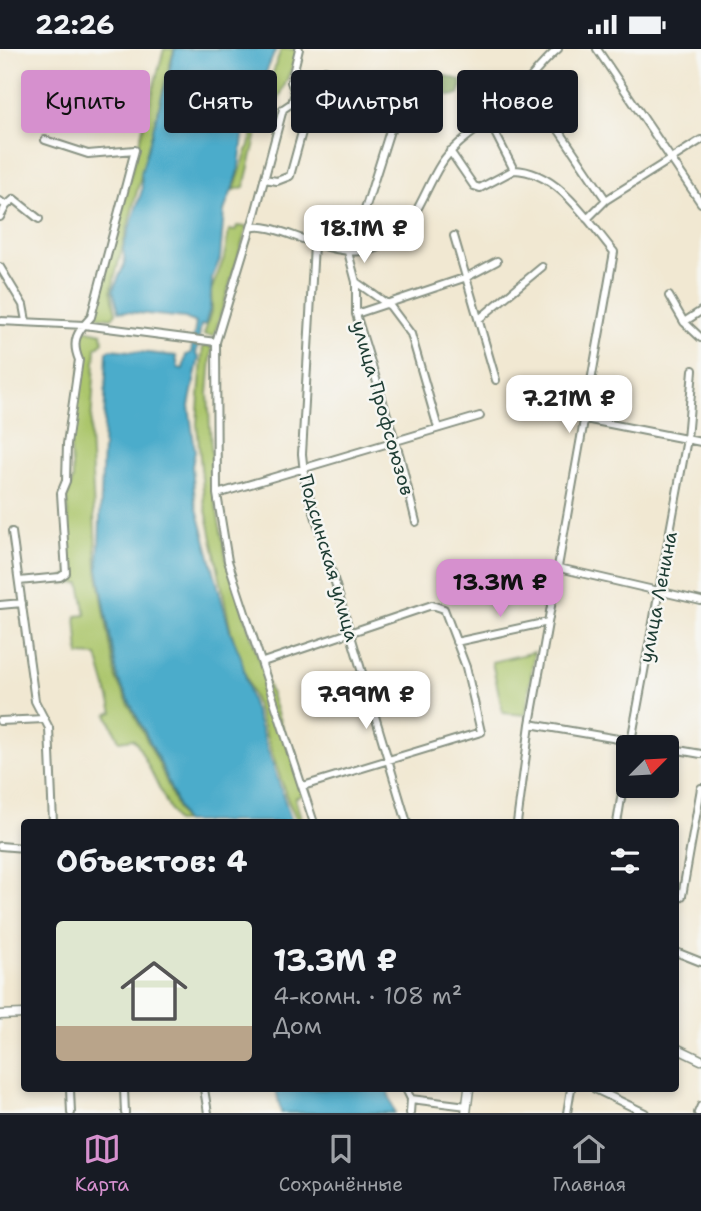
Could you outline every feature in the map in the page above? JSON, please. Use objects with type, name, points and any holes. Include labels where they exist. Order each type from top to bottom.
[{"type":"main road","points":[[0,1015],[21,1014]]},
{"type":"main road","points":[[679,1049],[701,1060]]},
{"type":"street","points":[[294,70],[299,49]]},
{"type":"street","points":[[539,70],[558,49]]},
{"type":"street","points":[[597,49],[701,203]]},
{"type":"street","points":[[291,104],[280,114],[251,228],[212,341],[217,494],[228,561],[313,819]]},
{"type":"street","points":[[264,180],[284,180],[290,176],[303,133]]},
{"type":"street","points":[[348,252],[392,133]]},
{"type":"street","points":[[251,228],[264,226],[314,245],[348,252],[380,247],[403,233],[450,151],[473,133]]},
{"type":"street","points":[[495,133],[514,170]]},
{"type":"street","points":[[561,133],[606,199]]},
{"type":"street","points":[[19,581],[60,577],[66,573],[61,493],[66,481],[67,444],[79,361],[74,348],[76,333],[91,317],[135,150],[88,154],[45,140]]},
{"type":"street","points":[[587,219],[606,199],[701,140]]},
{"type":"street","points":[[450,151],[474,186],[480,188],[514,170],[535,174],[552,183],[614,252],[530,724],[518,819]]},
{"type":"street","points":[[0,217],[3,203],[13,199],[38,219]]},
{"type":"street","points":[[454,236],[496,380]]},
{"type":"street","name":"Подсинская улица","points":[[314,245],[308,309],[304,470],[406,819]]},
{"type":"street","name":"улица Профсоюзов","points":[[348,252],[356,282],[356,314],[395,441],[416,522]]},
{"type":"street","points":[[356,314],[467,277],[497,261]]},
{"type":"street","points":[[0,267],[23,305],[26,321]]},
{"type":"street","points":[[479,319],[542,267]]},
{"type":"street","points":[[356,282],[386,303],[411,334],[438,428]]},
{"type":"street","points":[[670,296],[684,322],[701,338]]},
{"type":"street","points":[[684,322],[701,311]]},
{"type":"street","points":[[0,321],[84,324],[212,341]]},
{"type":"street","name":"улица Ленина","points":[[632,735],[687,439],[693,370]]},
{"type":"street","points":[[691,404],[701,402]]},
{"type":"street","points":[[217,494],[480,416]]},
{"type":"street","points":[[585,419],[701,442]]},
{"type":"street","points":[[12,532],[35,701],[49,728],[53,819]]},
{"type":"street","points":[[559,568],[701,601]]},
{"type":"street","points":[[0,605],[22,603]]},
{"type":"street","points":[[263,662],[432,605],[444,609],[466,667],[481,732],[388,758],[303,786]]},
{"type":"street","points":[[456,642],[548,622]]},
{"type":"street","points":[[0,720],[44,719]]},
{"type":"street","points":[[530,724],[616,741]]},
{"type":"street","points":[[679,750],[701,754]]},
{"type":"street","points":[[679,898],[682,896],[701,788]]},
{"type":"street","points":[[618,819],[621,798]]},
{"type":"street","points":[[0,846],[21,848]]},
{"type":"street","points":[[679,953],[701,962]]},
{"type":"street","points":[[70,1092],[71,1113]]},
{"type":"street","points":[[124,1092],[125,1113]]},
{"type":"street","points":[[204,1092],[208,1113]]},
{"type":"street","points":[[410,1113],[409,1092],[466,1109]]},
{"type":"street","points":[[567,1113],[570,1092]]},
{"type":"street","points":[[601,1092],[645,1113]]},
{"type":"street","points":[[698,1113],[701,1106]]},
{"type":"green space","points":[[164,49],[174,49],[169,70],[164,70],[164,87],[111,291],[116,313],[112,318],[93,316],[142,133],[150,133],[150,102]]},
{"type":"green space","points":[[281,49],[300,49],[277,103],[277,70],[274,70]]},
{"type":"green space","points":[[443,75],[457,79],[457,95],[443,93]]},
{"type":"green space","points":[[253,133],[257,133],[244,187],[234,190]]},
{"type":"green space","points":[[237,226],[247,227],[214,336],[204,335],[212,308],[211,291],[224,258],[229,230],[235,231]]},
{"type":"green space","points":[[85,329],[102,333],[103,342],[96,348],[90,437],[97,569],[116,679],[159,764],[182,819],[175,819],[137,743],[133,739],[119,741],[107,714],[113,712],[97,656],[79,655],[76,616],[86,615],[80,583],[64,584],[63,577],[70,574],[67,497],[73,479],[70,441],[83,358],[79,337]]},
{"type":"green space","points":[[203,346],[212,347],[208,394],[214,495],[227,562],[304,794],[295,798],[301,819],[297,819],[288,801],[231,631],[204,500],[197,424]]},
{"type":"green space","points":[[534,652],[526,715],[503,713],[492,662]]},
{"type":"water","points":[[175,49],[276,49],[267,70],[169,70]]},
{"type":"water","points":[[164,89],[164,133],[244,133],[238,174],[224,211],[220,259],[212,278],[210,308],[205,325],[201,325],[196,355],[199,357],[189,406],[195,451],[192,466],[195,501],[230,631],[241,657],[250,697],[291,819],[183,819],[161,764],[118,679],[98,568],[107,352],[111,349],[176,356],[178,368],[183,369],[186,355],[191,353],[196,323],[185,318],[119,311],[113,290],[125,263],[123,248],[142,190],[141,173]]},
{"type":"water","points":[[277,1092],[388,1092],[395,1113],[281,1113]]}]
